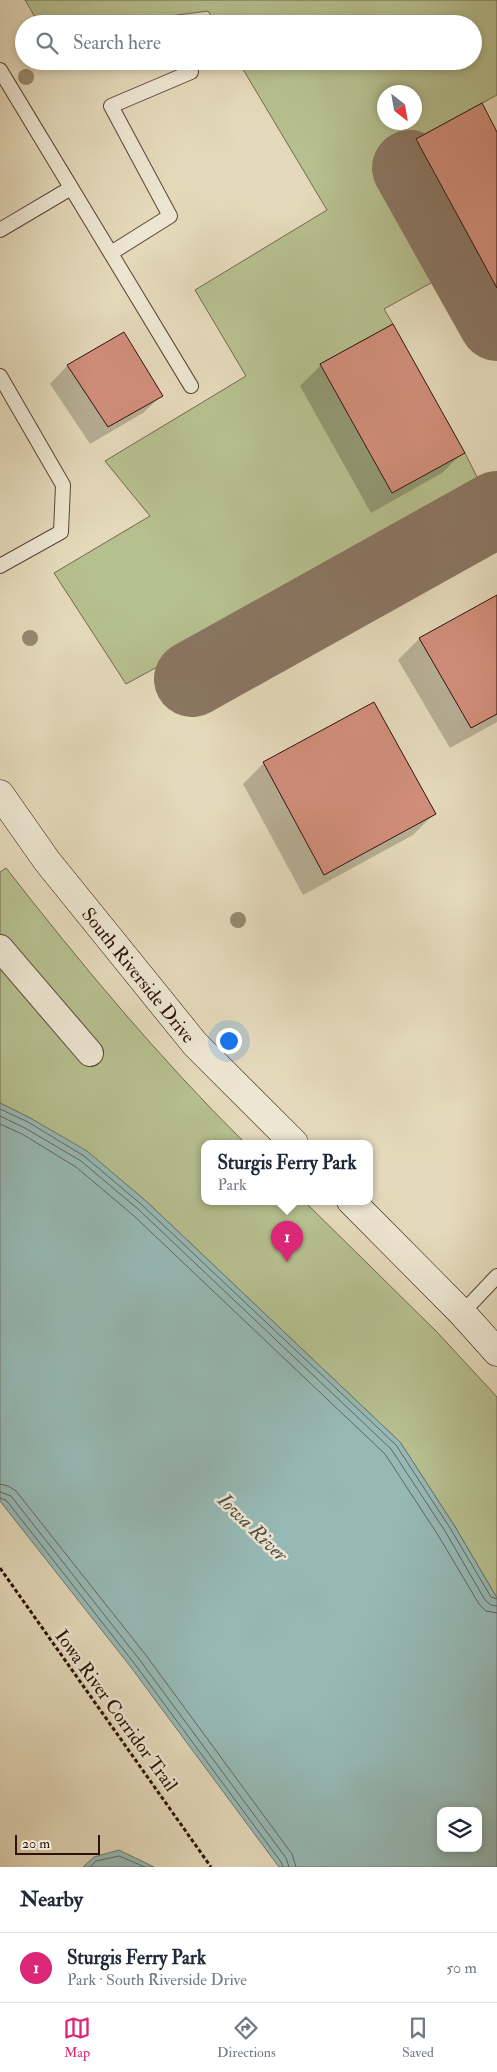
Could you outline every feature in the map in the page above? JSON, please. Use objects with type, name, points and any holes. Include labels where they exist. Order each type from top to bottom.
[{"type":"main road","name":"South Riverside Drive","points":[[0,794],[47,861],[195,1044],[291,1140]]},
{"type":"main road","points":[[355,1205],[462,1312],[497,1352]]},
{"type":"street","points":[[0,948],[90,1053]]},
{"type":"lane","points":[[0,70],[191,386]]},
{"type":"lane","points":[[111,253],[170,216],[111,106],[191,72]]},
{"type":"lane","points":[[0,230],[71,188]]},
{"type":"lane","points":[[0,376],[63,485],[61,532],[0,566]]},
{"type":"lane","points":[[462,1312],[497,1276]]},
{"type":"path","name":"Iowa River Corridor Trail","points":[[0,1568],[212,1867]]},
{"type":"green space","points":[[25,0],[497,0],[497,95],[375,161],[440,278],[384,309],[393,324],[320,364],[465,453],[483,489],[126,684],[54,573],[150,516],[105,461],[246,376],[195,290],[327,210],[243,70],[482,70],[482,15],[210,15],[208,11],[177,15],[34,15]]},
{"type":"green space","points":[[6,868],[121,1010],[182,1078],[242,1140],[201,1140],[201,1205],[308,1205],[437,1332],[497,1397],[497,1598],[454,1525],[400,1442],[146,1201],[87,1152],[30,1118],[0,1103],[0,872]]},
{"type":"water","name":"Iowa River","points":[[0,1103],[87,1151],[146,1201],[400,1442],[454,1525],[497,1598],[497,1867],[279,1867],[130,1666],[0,1501]]},
{"type":"water","points":[[119,1850],[154,1867],[83,1867],[94,1857]]},
{"type":"building","points":[[482,103],[497,132],[497,288],[416,139]]},
{"type":"building","points":[[393,324],[465,453],[392,493],[320,364]]},
{"type":"building","points":[[124,332],[163,396],[108,427],[67,365]]},
{"type":"building","points":[[497,595],[497,714],[471,728],[419,638]]},
{"type":"building","points":[[374,702],[436,814],[324,875],[263,762]]},
{"type":"taxiway","points":[[410,168],[497,323]]},
{"type":"taxiway","points":[[192,679],[497,509]]},
{"type":"place","name":"Sturgis Ferry Park","points":[[287,1262]]}]
